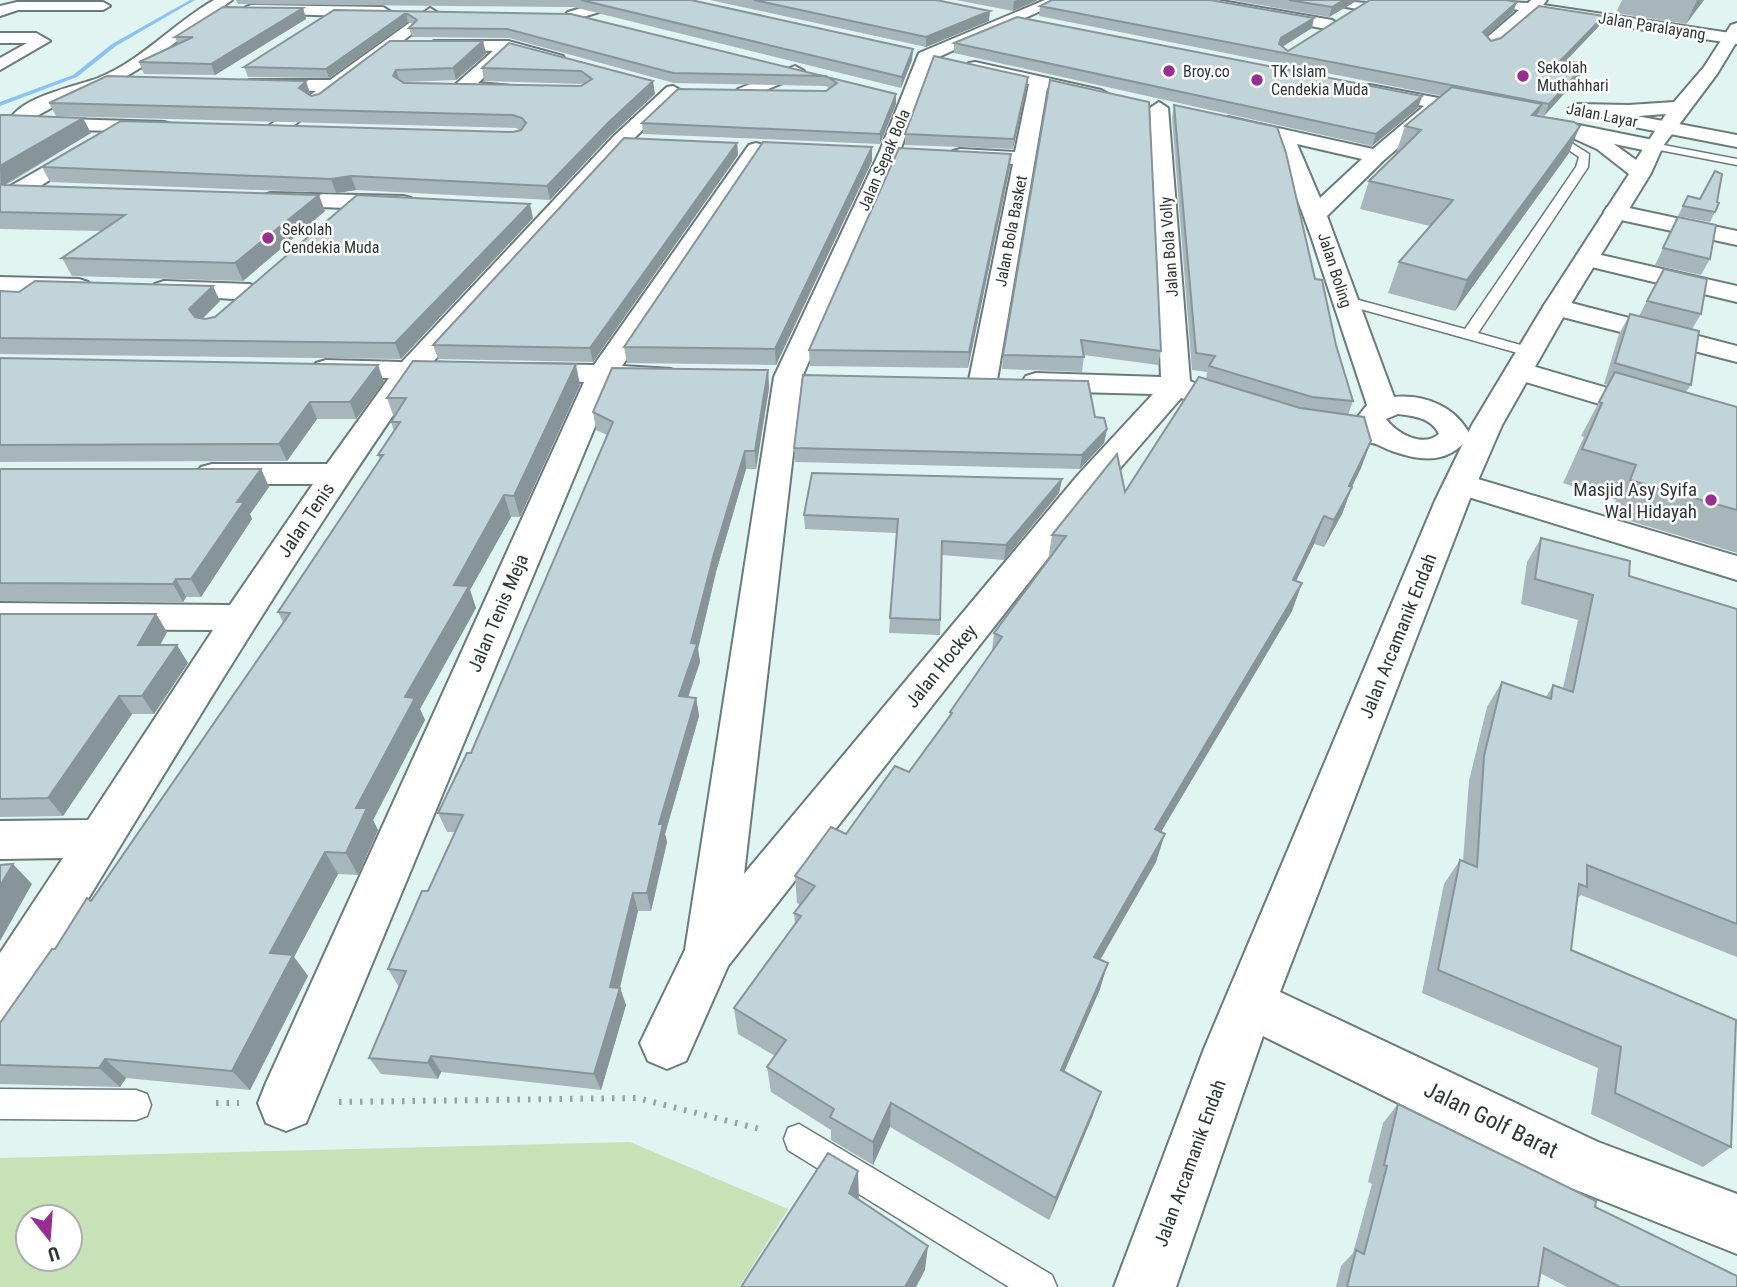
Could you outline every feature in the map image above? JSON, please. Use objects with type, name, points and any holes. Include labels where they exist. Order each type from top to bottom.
[{"type":"street","points":[[186,128],[18,123],[19,119],[41,104],[106,81],[225,0]]},
{"type":"street","points":[[578,10],[624,0]]},
{"type":"street","points":[[1191,0],[1332,24]]},
{"type":"street","points":[[1329,0],[1368,3]]},
{"type":"street","name":"Jalan Paralayang","points":[[1481,0],[1536,4],[1735,35]]},
{"type":"street","points":[[1314,36],[1368,3]]},
{"type":"street","points":[[1489,44],[1536,4]]},
{"type":"street","points":[[1,11],[17,6],[103,6]]},
{"type":"street","points":[[207,10],[436,13],[388,45],[277,129]]},
{"type":"street","points":[[578,10],[600,21]]},
{"type":"street","points":[[919,55],[1017,10]]},
{"type":"street","points":[[987,13],[1053,11]]},
{"type":"street","points":[[305,29],[331,12]]},
{"type":"street","name":"Jalan Arcamanik Endah","points":[[1146,1287],[1231,1049],[1487,425],[1660,138],[1735,35]]},
{"type":"street","points":[[0,38],[36,38],[42,41],[0,65]]},
{"type":"street","points":[[388,45],[508,46],[575,64]]},
{"type":"street","points":[[508,46],[455,88],[529,90]]},
{"type":"street","points":[[919,55],[1119,99]]},
{"type":"street","name":"Jalan Sepak Bola","points":[[788,377],[900,151],[903,96],[919,55]]},
{"type":"street","points":[[769,64],[801,72],[738,92],[785,93]]},
{"type":"street","points":[[106,81],[144,82]]},
{"type":"street","name":"Jalan Bola Basket","points":[[1039,81],[1024,159],[969,380],[1198,394]]},
{"type":"street","points":[[233,84],[335,86]]},
{"type":"street","points":[[1357,87],[1501,116]]},
{"type":"street","name":"Jalan Tenis","points":[[0,997],[241,618],[336,474],[410,370],[538,213],[634,142],[675,90]]},
{"type":"street","points":[[1317,214],[1377,156],[1439,103]]},
{"type":"street","name":"Jalan Bola Volly","points":[[1159,108],[1198,394]]},
{"type":"street","points":[[1568,119],[1629,111],[1660,138]]},
{"type":"street","points":[[1209,119],[1377,156]]},
{"type":"street","points":[[1568,119],[1604,145],[1660,138],[1737,141]]},
{"type":"street","name":"Jalan Layar","points":[[1525,121],[1568,119],[1660,138]]},
{"type":"street","points":[[9,195],[121,127]]},
{"type":"street","points":[[251,129],[304,130]]},
{"type":"street","name":"Jalan Boling","points":[[1283,135],[1317,214],[1382,421]]},
{"type":"street","name":"Jalan Tenis Meja","points":[[286,1103],[602,374],[756,148]]},
{"type":"street","points":[[863,150],[900,151]]},
{"type":"street","points":[[936,153],[1024,159]]},
{"type":"street","points":[[9,195],[59,192]]},
{"type":"street","points":[[253,200],[342,209],[424,207]]},
{"type":"street","points":[[1615,212],[1737,238]]},
{"type":"street","points":[[1588,259],[1737,294]]},
{"type":"street","points":[[221,317],[269,275]]},
{"type":"street","points":[[0,285],[97,288]]},
{"type":"street","points":[[138,289],[249,292]]},
{"type":"street","points":[[1556,307],[1737,354]]},
{"type":"street","points":[[1525,361],[1737,436]]},
{"type":"street","points":[[306,368],[681,376]]},
{"type":"street","name":"Jalan Hockey","points":[[710,951],[790,474],[788,377]]},
{"type":"street","name":"Jalan Hockey","points":[[667,1043],[710,951],[1090,482],[1198,394]]},
{"type":"street","points":[[1290,422],[1328,430],[1382,421],[1414,407],[1444,418],[1487,425]]},
{"type":"street","points":[[1410,447],[1442,447],[1452,442],[1455,435],[1452,426],[1444,418]]},
{"type":"street","points":[[1382,421],[1410,447],[1464,476],[1737,568]]},
{"type":"street","points":[[188,474],[336,474]]},
{"type":"street","points":[[1049,481],[1090,482]]},
{"type":"street","points":[[0,616],[241,618]]},
{"type":"street","points":[[0,840],[99,839]]},
{"type":"street","name":"Jalan Golf Barat","points":[[1251,1004],[1586,1166],[1737,1224]]},
{"type":"lane","points":[[1469,335],[1582,167],[1586,156],[1556,138],[1568,119]]},
{"type":"lane","points":[[1660,138],[1737,162]]},
{"type":"lane","points":[[1344,300],[1469,335],[1525,361]]},
{"type":"lane","points":[[0,1104],[136,1105]]},
{"type":"lane","points":[[799,1139],[1040,1287]]},
{"type":"path","points":[[216,1103],[637,1098],[799,1139]]},
{"type":"green space","points":[[630,1142],[788,1209],[739,1287],[0,1287],[0,1158]]},
{"type":"building","points":[[581,0],[691,0],[913,49],[902,77]]},
{"type":"building","points":[[754,0],[936,0],[990,11],[926,37]]},
{"type":"building","points":[[1052,0],[1210,0],[1314,18],[1281,38],[1279,44],[1288,51],[1370,0],[1517,2],[1483,32],[1491,41],[1501,38],[1539,6],[1604,16],[1561,60],[1586,64],[1549,104],[1040,6]]},
{"type":"building","points":[[1289,0],[1344,0],[1332,7]]},
{"type":"building","points":[[223,7],[303,8],[211,64],[139,62],[193,37],[175,37]]},
{"type":"building","points":[[334,10],[571,14],[823,76],[673,73],[507,29],[409,28],[417,20],[406,13],[326,69],[244,67]]},
{"type":"building","points":[[1017,17],[1422,96],[1376,134],[954,43]]},
{"type":"building","points":[[390,41],[483,41],[453,68],[396,70],[393,76],[404,83],[581,86],[592,79],[581,71],[482,68],[509,43],[653,81],[547,186],[351,176],[331,179],[42,167],[121,121],[513,132],[521,130],[526,123],[522,118],[513,115],[49,103],[107,76],[306,81],[299,88],[311,96],[319,94]]},
{"type":"building","points":[[934,56],[1028,77],[1014,139],[905,134]]},
{"type":"building","points":[[828,77],[896,94],[880,134],[642,123],[678,89],[826,91],[837,83]]},
{"type":"building","points":[[1050,80],[1149,102],[1161,351],[1081,340],[1084,357],[1003,355]]},
{"type":"building","points":[[1452,87],[1542,104],[1532,115],[1574,122],[1580,126],[1467,280],[1399,262],[1453,200],[1369,181],[1421,130],[1405,126]]},
{"type":"building","points":[[1174,105],[1277,127],[1286,153],[1315,279],[1322,280],[1336,345],[1353,401],[1312,397],[1209,366],[1215,356],[1196,353]]},
{"type":"building","points":[[0,115],[7,115],[83,118],[0,166]]},
{"type":"building","points":[[624,138],[737,143],[590,348],[433,345]]},
{"type":"building","points":[[763,142],[872,147],[775,349],[624,347]]},
{"type":"building","points":[[899,148],[1011,154],[969,352],[809,350]]},
{"type":"building","points":[[1715,171],[1722,174],[1719,203],[1715,212],[1683,206],[1688,196],[1700,199]]},
{"type":"building","points":[[0,184],[319,195],[235,263],[62,258],[125,215],[0,212]]},
{"type":"building","points":[[357,195],[530,204],[395,343],[0,338],[0,291],[19,292],[35,281],[213,286],[189,309],[195,317],[215,317]]},
{"type":"building","points":[[1678,217],[1716,225],[1710,259],[1663,248]]},
{"type":"building","points":[[1664,269],[1707,279],[1701,314],[1647,301]]},
{"type":"building","points":[[1630,314],[1699,331],[1691,385],[1615,363]]},
{"type":"building","points":[[0,358],[378,365],[350,402],[310,402],[279,444],[0,445]]},
{"type":"building","points":[[413,361],[576,364],[514,496],[504,495],[454,585],[469,586],[405,697],[415,698],[356,808],[367,808],[346,853],[325,852],[270,953],[293,955],[232,1071],[105,1059],[99,1068],[0,1065],[0,1023],[52,949],[55,949],[87,898],[91,901],[290,613],[278,612],[383,455],[378,455],[400,422],[391,422],[406,398],[387,398]]},
{"type":"building","points":[[612,368],[768,370],[755,451],[745,451],[691,643],[697,644],[679,696],[696,698],[659,824],[663,824],[647,893],[633,893],[610,987],[620,988],[594,1074],[431,1056],[428,1063],[369,1058],[406,971],[388,969],[422,891],[428,891],[463,815],[438,813],[467,753],[471,753],[613,422],[593,412]]},
{"type":"building","points":[[1615,372],[1737,407],[1737,510],[1630,480],[1636,465],[1582,449],[1602,403],[1599,402]]},
{"type":"building","points":[[803,375],[1088,381],[1095,417],[1104,418],[1107,429],[1082,455],[794,448]]},
{"type":"building","points":[[1199,377],[1300,408],[1364,417],[1371,441],[1349,486],[1352,487],[1334,520],[1324,516],[1293,580],[1302,583],[1155,829],[1165,834],[1094,957],[1108,963],[1061,1070],[1101,1092],[1056,1198],[891,1103],[873,1142],[830,1117],[834,1109],[767,1067],[786,1040],[734,1008],[801,916],[794,913],[815,886],[795,876],[831,827],[846,834],[895,766],[909,772],[1002,637],[994,633],[1066,536],[1052,535],[1117,454],[1125,492]]},
{"type":"building","points":[[0,469],[261,469],[237,502],[244,502],[191,579],[176,579],[173,584],[0,583]]},
{"type":"building","points":[[812,473],[1062,479],[1006,545],[942,541],[940,620],[890,618],[898,519],[804,515]]},
{"type":"building","points":[[1541,538],[1630,561],[1629,576],[1737,609],[1737,924],[1587,865],[1587,887],[1579,884],[1571,950],[1736,1020],[1731,1147],[1615,1093],[1621,1047],[1438,970],[1460,860],[1477,867],[1484,756],[1502,682],[1551,699],[1553,685],[1573,692],[1593,595],[1535,579]]},
{"type":"building","points":[[0,614],[156,614],[138,645],[177,645],[142,696],[119,696],[48,798],[0,799]]},
{"type":"building","points":[[13,864],[0,886],[0,865]]},
{"type":"building","points":[[1398,1104],[1596,1201],[1595,1207],[1737,1276],[1737,1287],[1620,1287],[1544,1248],[1538,1287],[1347,1287],[1356,1250],[1364,1254],[1387,1166],[1384,1165]]},
{"type":"building","points":[[828,1153],[858,1171],[849,1193],[928,1246],[905,1287],[741,1287]]},
{"type":"waterway","points":[[0,104],[75,76],[114,45],[193,0]]},
{"type":"place","name":"Broy.co","points":[[1169,71]]},
{"type":"place","name":"Sekolah Muthahhari","points":[[1523,76]]},
{"type":"place","name":"TK Islam Cendekia Muda","points":[[1257,80]]},
{"type":"place","name":"Sekolah Cendekia Muda","points":[[268,238]]},
{"type":"place","name":"Masjid Asy Syifa Wal Hidayah","points":[[1711,500]]}]
